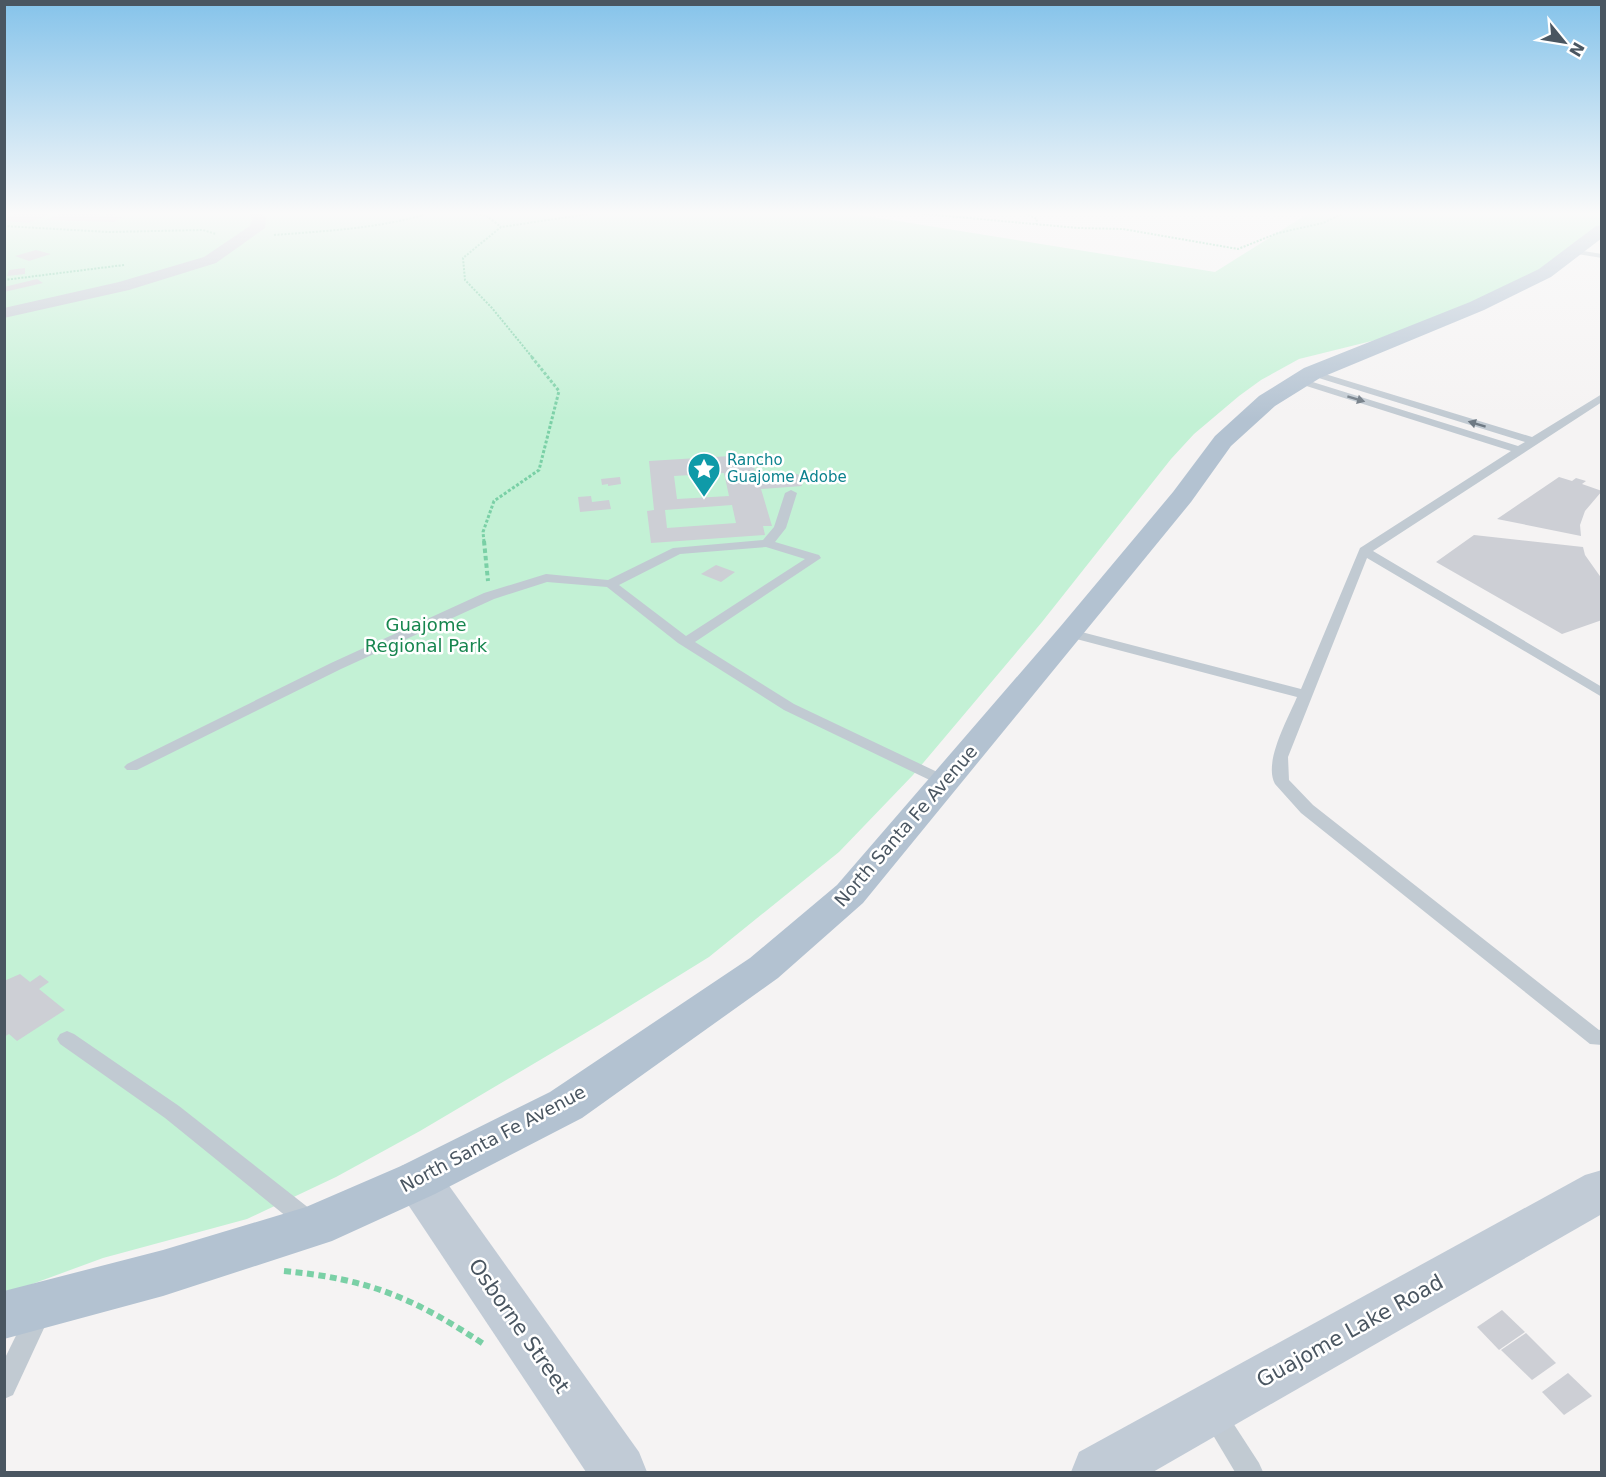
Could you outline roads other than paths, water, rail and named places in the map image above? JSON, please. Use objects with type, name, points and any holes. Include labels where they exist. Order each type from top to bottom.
[{"type":"main road","name":"North Santa Fe Avenue","points":[[24,1310],[164,1273],[315,1226],[418,1180],[566,1105],[764,968],[850,894],[1182,497],[1223,441],[1267,401],[1306,377],[1477,306],[1527,282]]},
{"type":"street","points":[[4,313],[137,282]]},
{"type":"street","name":"Osborne Street","points":[[418,1180],[619,1473]]},
{"type":"street","name":"Guajome Lake Road","points":[[1099,1473],[1602,1191]]},
{"type":"lane","points":[[1306,377],[1533,441]]},
{"type":"lane","points":[[1306,377],[1520,450]]},
{"type":"lane","points":[[1602,397],[1364,551],[1280,757],[1281,781],[1307,809],[1597,1039],[1602,1036]]},
{"type":"lane","points":[[767,543],[780,528],[791,493]]},
{"type":"lane","points":[[610,584],[677,550],[767,543],[815,558],[686,642]]},
{"type":"lane","points":[[1364,551],[1602,693]]},
{"type":"lane","points":[[132,767],[336,666],[489,596],[546,578],[610,584],[686,642],[789,707],[946,782]]},
{"type":"lane","points":[[1070,633],[1304,694]]},
{"type":"lane","points":[[67,1039],[172,1112],[315,1226]]},
{"type":"lane","points":[[4,1387],[24,1310]]},
{"type":"lane","points":[[1210,1410],[1250,1473]]},
{"type":"place","name":"Rancho Guajome Adobe","points":[[704,498]]},
{"type":"park label","name":"Guajome Regional Park","points":[[426,635]]}]
